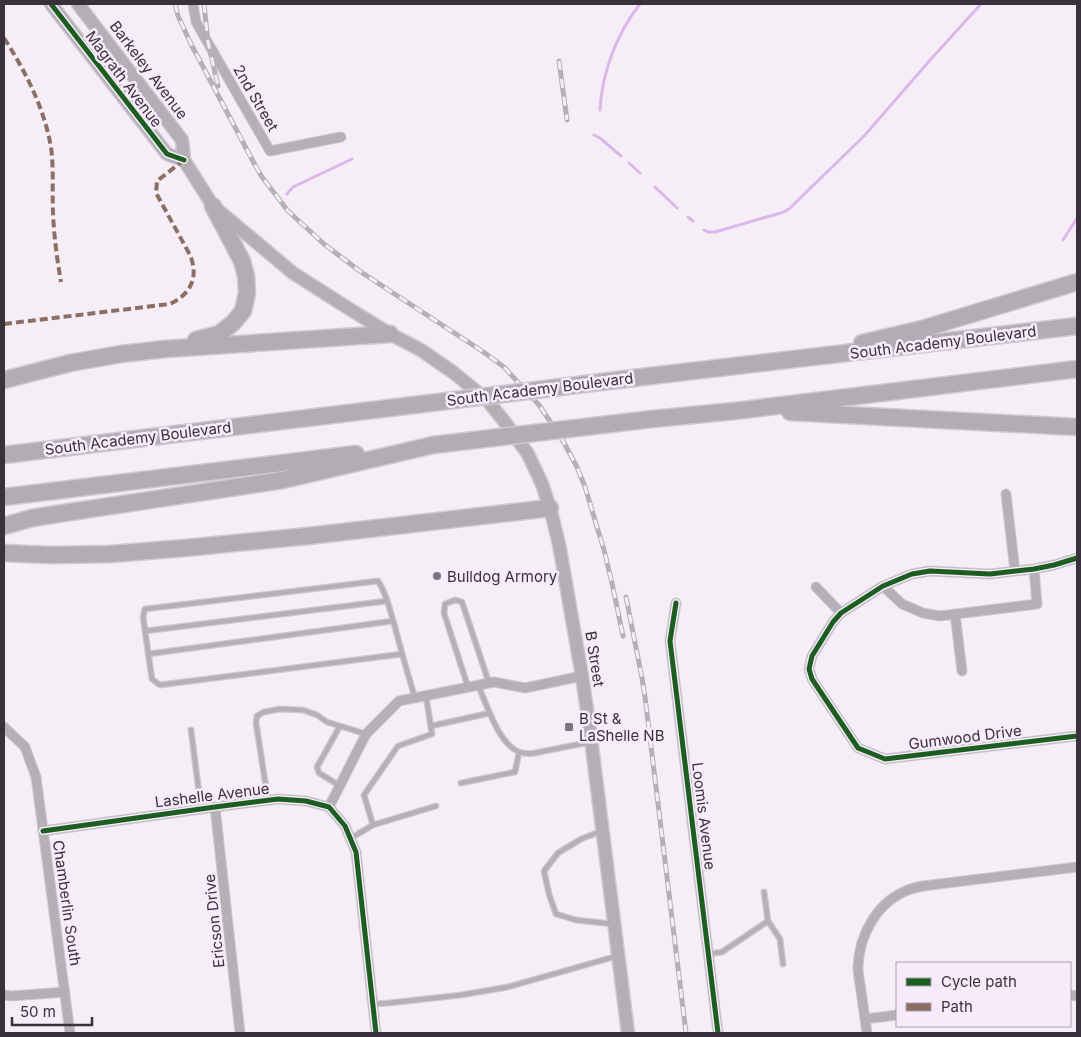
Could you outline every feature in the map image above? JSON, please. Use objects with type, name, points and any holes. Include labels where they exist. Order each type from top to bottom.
[{"type":"highway","points":[[165,349],[220,334],[243,311],[247,292],[246,276],[242,261],[214,206]]},
{"type":"highway","points":[[784,361],[922,329],[1077,282]]},
{"type":"highway","name":"South Academy Boulevard","points":[[4,455],[1077,326]]},
{"type":"highway","points":[[4,380],[70,363],[121,354],[165,349],[390,334]]},
{"type":"highway","points":[[4,497],[1077,369]]},
{"type":"highway","points":[[735,411],[812,413],[1077,427]]},
{"type":"highway","points":[[4,526],[49,515],[283,480],[433,445]]},
{"type":"highway","points":[[4,553],[50,555],[110,554],[185,548],[550,508]]},
{"type":"main road","name":"Magrath Avenue","points":[[51,4],[167,154],[184,160],[214,206],[293,273],[390,334],[421,350],[454,373],[487,400],[504,421]]},
{"type":"main road","name":"Barkeley Avenue","points":[[78,4],[182,140],[184,160]]},
{"type":"main road","name":"B Street","points":[[504,421],[528,454],[542,484],[559,544],[582,676],[628,1033]]},
{"type":"street","name":"2nd Street","points":[[193,4],[196,22],[270,151],[341,137]]},
{"type":"street","points":[[1006,494],[1015,571]]},
{"type":"street","points":[[816,587],[841,613],[883,586],[912,574],[930,571],[990,574],[1034,569],[1077,558]]},
{"type":"street","points":[[883,586],[902,604],[922,613],[940,616],[1037,604],[1034,569]]},
{"type":"street","name":"Loomis Avenue","points":[[676,603],[670,641],[718,1033]]},
{"type":"street","name":"Gumwood Drive","points":[[841,613],[833,622],[812,656],[809,670],[842,726],[858,748],[885,759],[1077,736]]},
{"type":"street","points":[[955,614],[962,671]]},
{"type":"street","points":[[376,1033],[356,852],[345,826],[329,807],[366,734],[399,701],[494,682],[524,688],[582,676]]},
{"type":"street","name":"Chamberlin South","points":[[4,727],[25,747],[36,777],[70,1033]]},
{"type":"street","name":"Lashelle Avenue","points":[[43,831],[278,799],[306,800],[329,807]]},
{"type":"street","name":"Ericson Drive","points":[[215,807],[240,1033]]},
{"type":"street","points":[[867,1033],[858,969],[859,954],[871,920],[893,898],[907,890],[923,886],[1077,867]]},
{"type":"street","points":[[4,995],[65,992]]},
{"type":"street","points":[[865,1020],[896,1015]]},
{"type":"lane","points":[[402,654],[160,685],[152,679],[143,617],[145,609],[378,580],[384,590],[415,698]]},
{"type":"lane","points":[[468,688],[444,613],[445,604],[455,600],[462,602],[489,683]]},
{"type":"lane","points":[[145,631],[387,601]]},
{"type":"lane","points":[[148,654],[393,621]]},
{"type":"lane","points":[[478,686],[502,736],[519,752],[535,754],[591,742]]},
{"type":"lane","points":[[373,825],[364,796],[398,746],[432,734],[426,696]]},
{"type":"lane","points":[[268,800],[256,723],[257,716],[264,712],[280,709],[302,710],[317,715],[327,722],[366,734]]},
{"type":"lane","points":[[431,726],[490,713]]},
{"type":"lane","points":[[340,726],[317,767],[319,773],[340,786]]},
{"type":"lane","points":[[191,730],[201,809]]},
{"type":"lane","points":[[461,783],[515,772],[519,752]]},
{"type":"lane","points":[[350,839],[373,825],[436,806]]},
{"type":"lane","points":[[602,831],[581,839],[558,853],[544,870],[556,914],[576,920],[614,924]]},
{"type":"lane","points":[[764,892],[768,921],[780,939],[783,964]]},
{"type":"lane","points":[[709,954],[722,952],[768,921]]},
{"type":"lane","points":[[373,1004],[389,1004],[461,995],[508,987],[618,955]]},
{"type":"waterway","points":[[600,110],[607,67],[624,27],[640,4]]},
{"type":"waterway","points":[[704,230],[715,232],[789,209],[865,135],[981,4]]},
{"type":"waterway","points":[[594,135],[621,156]]},
{"type":"waterway","points":[[287,194],[293,187],[352,159]]},
{"type":"waterway","points":[[629,163],[640,173]]},
{"type":"waterway","points":[[655,187],[677,208]]},
{"type":"waterway","points":[[688,217],[693,221]]},
{"type":"waterway","points":[[1063,240],[1077,218]]},
{"type":"railway","points":[[175,4],[178,16],[192,46],[255,165],[288,211],[324,244],[361,272],[504,367],[539,405],[562,439],[585,487],[604,550],[623,636]]},
{"type":"railway","points":[[204,4],[208,42],[218,86]]},
{"type":"railway","points":[[559,61],[567,120]]},
{"type":"railway","points":[[626,597],[645,697],[686,1033]]},
{"type":"marked path","points":[[4,38],[20,64],[33,91],[48,133],[52,163],[54,230],[61,282]]},
{"type":"marked path","points":[[4,324],[170,304],[183,295],[188,290],[193,278],[193,263],[156,193],[157,181],[184,160]]},
{"type":"cycle path","points":[[51,4],[167,154],[184,160]]},
{"type":"cycle path","points":[[1077,558],[1034,569],[990,574],[930,571],[912,574],[883,586],[841,613],[833,622],[812,656],[809,669],[812,679],[858,748],[885,759],[1077,736]]},
{"type":"cycle path","points":[[676,603],[670,641],[718,1033]]},
{"type":"cycle path","points":[[43,831],[278,799],[306,801],[329,807],[345,826],[356,852],[376,1033]]},
{"type":"place","name":"Bulldog Armory","points":[[437,576]]},
{"type":"place","name":"B St & LaShelle NB","points":[[569,727]]}]
